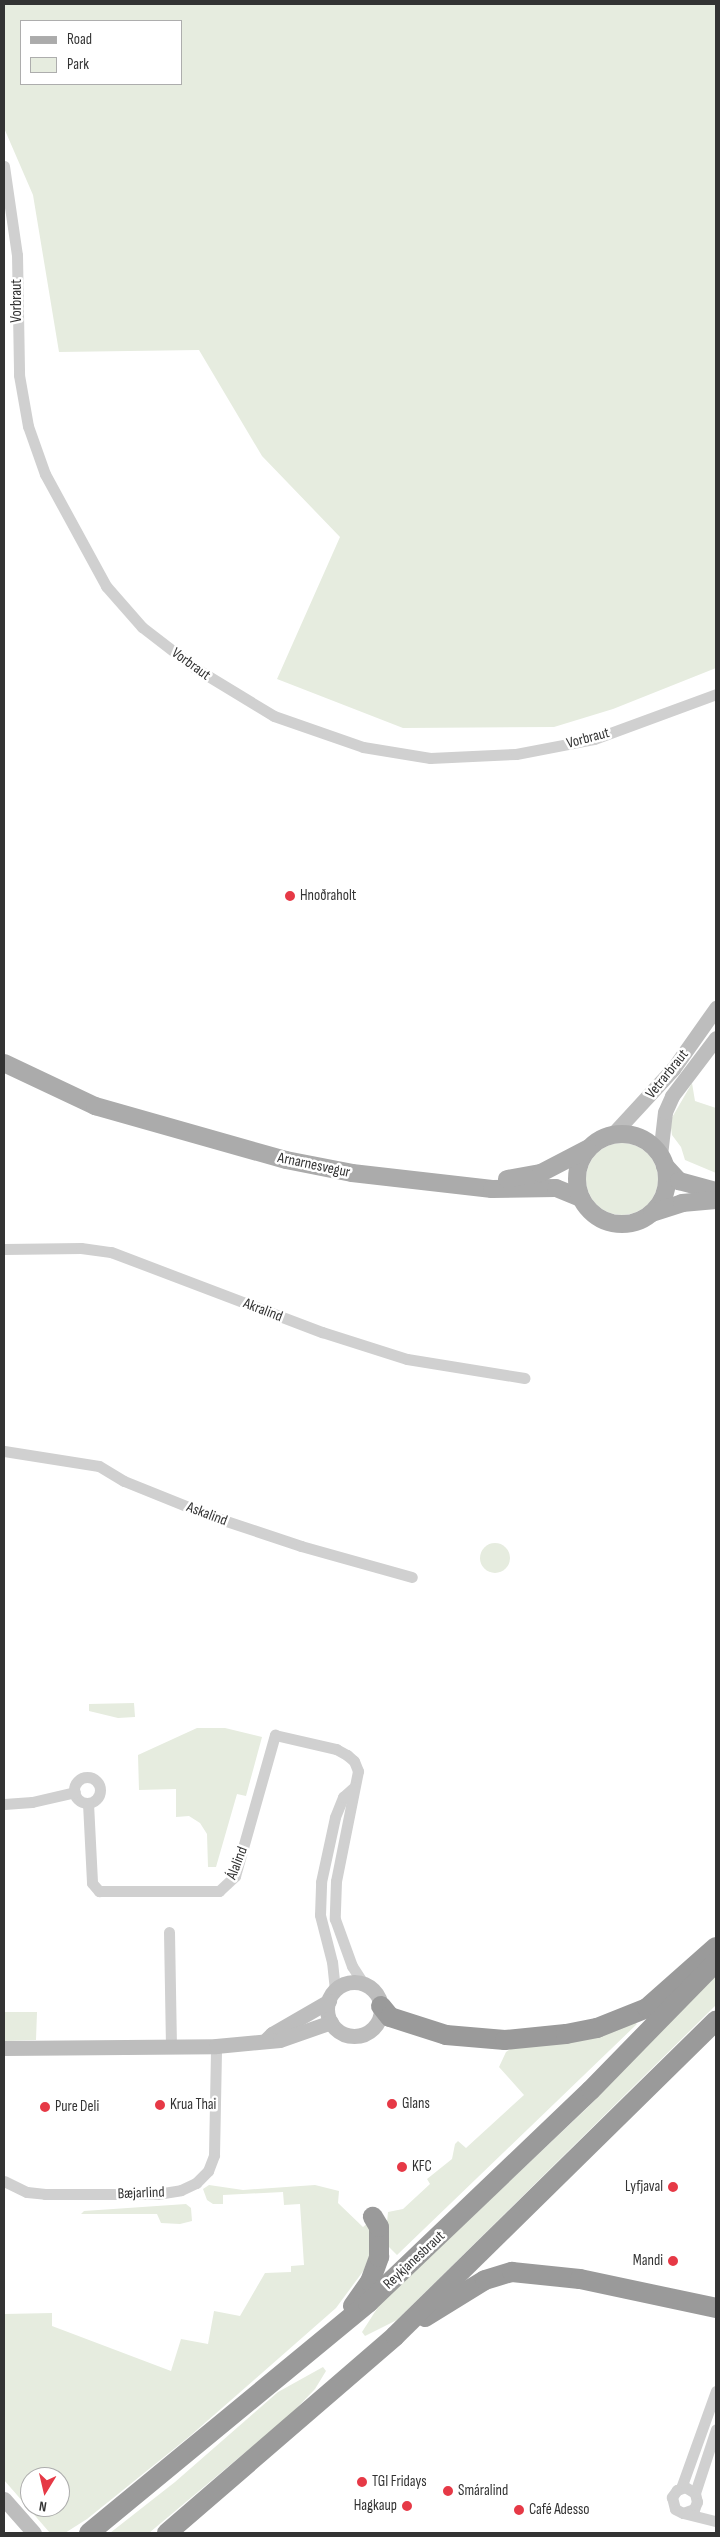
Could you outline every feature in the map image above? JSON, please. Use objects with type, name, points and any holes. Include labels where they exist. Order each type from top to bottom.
[{"type":"highway","points":[[381,2006],[390,2016],[462,2038],[505,2040],[566,2034],[597,2028],[647,2008],[716,1947]]},
{"type":"highway","name":"Reykjanesbraut","points":[[93,2530],[326,2340],[408,2267],[591,2090],[716,1962]]},
{"type":"highway","points":[[167,2533],[396,2336],[716,2021]]},
{"type":"highway","points":[[326,2340],[370,2282],[380,2247],[379,2228],[373,2217]]},
{"type":"highway","points":[[396,2336],[464,2291],[485,2280],[512,2272],[580,2279],[716,2308]]},
{"type":"main road","name":"Arnarnesvegur","points":[[4,1052],[161,1125]]},
{"type":"main road","name":"Arnarnesvegur","points":[[4,1063],[12,1073],[95,1106],[219,1144],[352,1173],[472,1185],[492,1189],[556,1188],[581,1198]]},
{"type":"main road","points":[[716,1190],[679,1181],[650,1144],[636,1136],[612,1135],[589,1148],[577,1172],[581,1198],[592,1213],[614,1224],[637,1222],[651,1213],[682,1202],[716,1200]]},
{"type":"main road","name":"Arnarnesvegur","points":[[472,1185],[542,1173],[589,1148]]},
{"type":"main road","points":[[651,1213],[665,1192],[662,1160]]},
{"type":"street","name":"Vorbraut","points":[[4,166],[17,255],[19,375],[28,426],[45,474],[106,586],[142,626],[194,668],[274,716],[363,747],[430,758],[516,754],[594,739],[716,694]]},
{"type":"street","name":"Vetrarbraut","points":[[612,1135],[626,1123],[673,1070],[716,1008]]},
{"type":"street","name":"Vetrarbraut","points":[[662,1160],[665,1112],[672,1096],[716,1038]]},
{"type":"street","name":"Akralind","points":[[4,1249],[81,1248],[111,1252],[322,1332],[407,1358],[524,1378]]},
{"type":"street","name":"Askalind","points":[[4,1451],[99,1466],[124,1481],[211,1516],[301,1546],[412,1577]]},
{"type":"street","name":"Álalind","points":[[88,1803],[92,1880],[96,1889],[106,1892],[213,1891],[228,1886],[235,1876],[275,1735],[336,1749],[347,1755],[357,1766],[336,1880],[335,1918],[352,1966],[363,1983]]},
{"type":"street","points":[[94,1780],[100,1786],[100,1794],[88,1803],[78,1799],[75,1792],[79,1781],[94,1780]]},
{"type":"street","points":[[265,2042],[272,2034],[332,1995],[348,1983],[363,1983],[377,1994],[381,2006],[375,2026],[362,2034],[342,2033],[331,2022],[332,1995],[332,1962],[320,1915],[321,1882],[335,1817],[343,1797],[354,1787]]},
{"type":"street","points":[[4,1804],[32,1802],[75,1792]]},
{"type":"street","points":[[169,1932],[171,2046]]},
{"type":"street","points":[[4,2048],[216,2046],[280,2040],[331,2022]]},
{"type":"street","name":"Bæjarlind","points":[[4,2181],[27,2192],[52,2194],[163,2194],[196,2183],[208,2171],[214,2155],[216,2046]]},
{"type":"street","points":[[716,2391],[681,2488],[674,2493],[672,2501],[675,2509],[683,2513],[716,2520]]},
{"type":"street","points":[[683,2513],[694,2509],[696,2496],[716,2429]]},
{"type":"street","points":[[681,2488],[689,2488],[716,2520]]},
{"type":"street","points":[[4,2499],[34,2533]]},
{"type":"green space","points":[[4,4],[716,4],[716,668],[613,709],[554,727],[403,728],[277,679],[340,537],[262,456],[199,350],[59,352],[33,195],[4,128]]},
{"type":"green space","points":[[692,1083],[695,1101],[716,1108],[716,1173],[685,1160],[681,1147],[672,1135],[670,1121]]},
{"type":"green space","points":[[622,1143],[636,1146],[648,1153],[655,1165],[658,1179],[655,1193],[648,1205],[636,1212],[622,1215],[608,1212],[596,1205],[589,1193],[586,1179],[589,1165],[596,1153],[608,1146]]},
{"type":"green space","points":[[495,1543],[506,1547],[510,1558],[506,1569],[495,1573],[484,1569],[480,1558],[484,1547]]},
{"type":"green space","points":[[134,1703],[135,1717],[118,1718],[89,1711],[89,1704]]},
{"type":"green space","points":[[197,1728],[225,1728],[262,1737],[246,1796],[237,1794],[216,1867],[208,1867],[207,1834],[200,1823],[189,1816],[176,1817],[176,1789],[139,1790],[138,1755]]},
{"type":"green space","points":[[716,1975],[716,2005],[397,2320],[365,2336],[362,2332],[380,2304],[587,2108]]},
{"type":"green space","points":[[4,2012],[37,2012],[36,2040],[4,2041]]},
{"type":"green space","points":[[634,2022],[637,2024],[397,2255],[385,2243],[388,2212],[403,2209],[430,2184],[427,2179],[452,2159],[455,2144],[458,2141],[466,2148],[524,2095],[499,2067],[506,2052],[518,2044]]},
{"type":"green space","points":[[209,2185],[243,2190],[315,2185],[339,2191],[338,2203],[363,2227],[370,2221],[370,2254],[364,2270],[336,2308],[190,2436],[87,2519],[65,2533],[50,2533],[36,2517],[70,2517],[70,2467],[20,2467],[20,2498],[4,2480],[4,2314],[52,2313],[52,2326],[171,2371],[181,2339],[208,2344],[214,2311],[240,2316],[265,2273],[291,2272],[291,2266],[304,2265],[300,2204],[284,2205],[283,2192],[223,2195],[223,2204],[213,2204],[207,2200],[203,2189]]},
{"type":"green space","points":[[186,2204],[191,2208],[192,2221],[180,2224],[161,2223],[157,2214],[81,2214],[84,2211]]},
{"type":"green space","points":[[323,2367],[326,2371],[315,2389],[291,2414],[149,2533],[110,2533],[175,2482],[278,2392]]},
{"type":"place","name":"Hnoðraholt","points":[[290,896]]},
{"type":"place","name":"Glans","points":[[392,2104]]},
{"type":"place","name":"Krua Thai","points":[[160,2105]]},
{"type":"place","name":"Pure Deli","points":[[45,2107]]},
{"type":"place","name":"KFC","points":[[402,2167]]},
{"type":"place","name":"Lyfjaval","points":[[673,2187]]},
{"type":"place","name":"Mandi","points":[[673,2261]]},
{"type":"place","name":"TGI Fridays","points":[[362,2482]]},
{"type":"place","name":"Smáralind","points":[[448,2491]]},
{"type":"place","name":"Hagkaup","points":[[407,2506]]},
{"type":"place","name":"Café Adesso","points":[[519,2510]]}]
